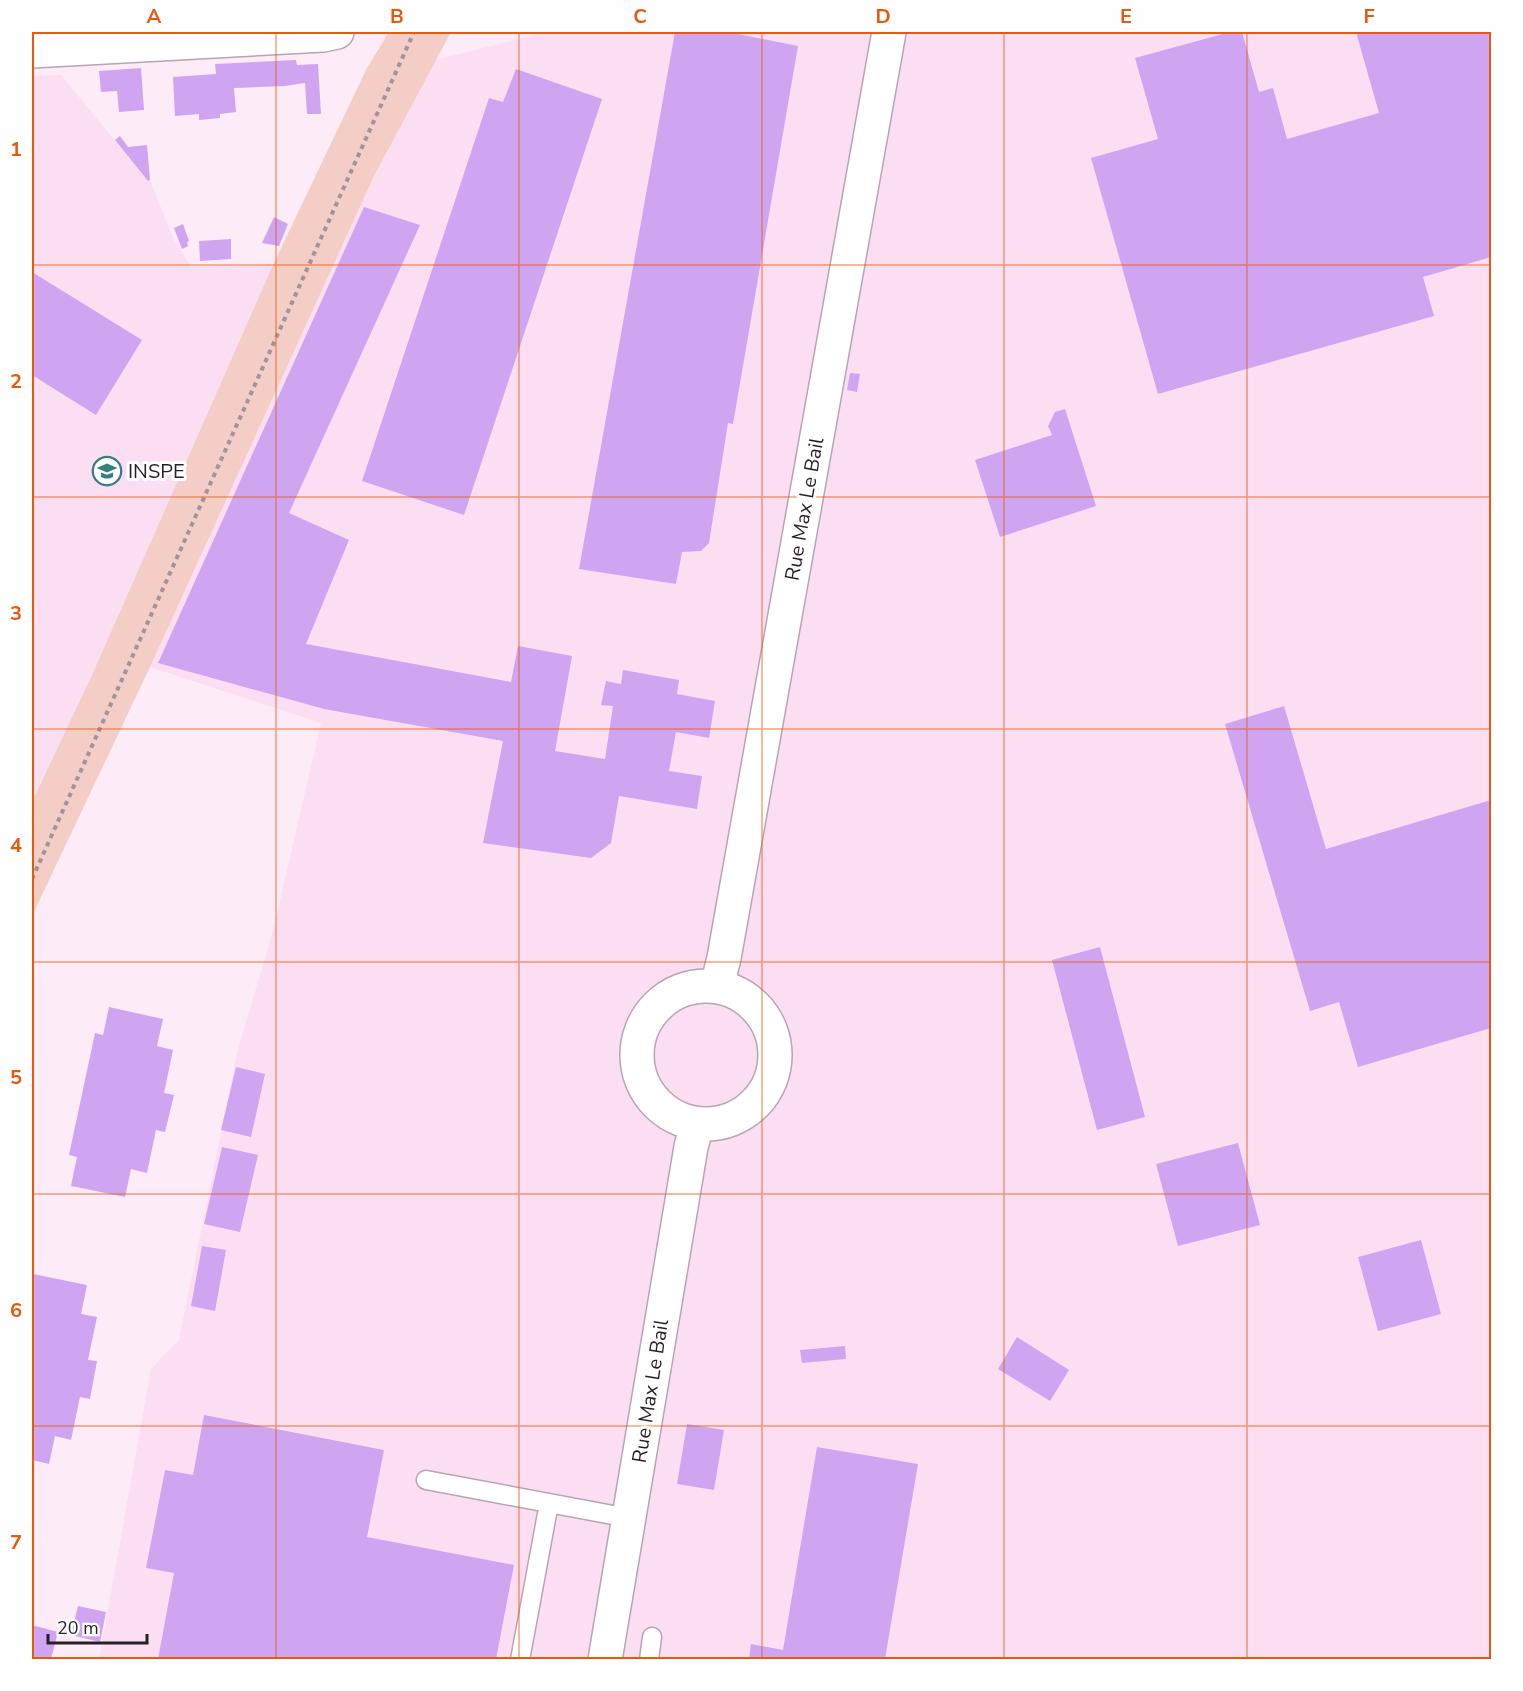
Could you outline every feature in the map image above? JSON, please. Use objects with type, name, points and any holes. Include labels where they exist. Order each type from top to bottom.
[{"type":"street","points":[[32,51],[323,35],[337,32]]},
{"type":"street","name":"Rue Max Le Bail","points":[[717,986],[734,906],[889,32]]},
{"type":"street","points":[[717,986],[743,995],[763,1013],[775,1039],[776,1065],[765,1093],[748,1110],[723,1123],[697,1124],[672,1115],[651,1097],[639,1074],[638,1047],[645,1020],[665,999],[692,987],[717,986]]},
{"type":"street","name":"Rue Max Le Bail","points":[[605,1659],[691,1147],[697,1124]]},
{"type":"lane","points":[[426,1480],[629,1518]]},
{"type":"lane","points":[[520,1659],[549,1503]]},
{"type":"lane","points":[[649,1659],[652,1637]]},
{"type":"path","points":[[32,879],[413,32]]},
{"type":"shaded area","points":[[389,32],[451,32],[374,176],[150,667],[32,916],[32,802],[92,675],[273,265],[367,68]]},
{"type":"shaded area","points":[[547,32],[1491,32],[1491,1659],[99,1660],[151,1369],[179,1340],[238,1049],[272,935],[321,723],[150,667],[374,176],[435,60]]},
{"type":"shaded area","name":"INSPE","points":[[61,75],[148,181],[150,180],[175,243],[191,267],[273,265],[92,675],[32,802],[32,76]]},
{"type":"building","points":[[675,32],[728,32],[798,46],[733,424],[728,423],[709,543],[701,551],[682,552],[676,584],[579,569]]},
{"type":"building","points":[[1230,32],[1242,32],[1259,92],[1273,88],[1287,139],[1379,113],[1356,32],[1491,32],[1491,257],[1423,277],[1434,316],[1158,394],[1091,158],[1158,139],[1135,58]]},
{"type":"building","points":[[296,60],[297,65],[318,64],[321,114],[307,114],[305,83],[234,88],[236,112],[220,114],[220,118],[199,120],[199,114],[175,116],[173,77],[216,74],[215,64]]},
{"type":"building","points":[[141,68],[144,110],[119,112],[117,91],[101,92],[99,71]]},
{"type":"building","points":[[516,69],[602,99],[464,515],[362,481],[489,98],[503,102]]},
{"type":"building","points":[[120,136],[128,147],[147,145],[150,180],[148,181],[115,140]]},
{"type":"building","points":[[364,207],[420,225],[289,513],[349,540],[306,644],[511,682],[518,646],[572,656],[555,751],[605,759],[613,706],[601,705],[606,681],[621,684],[623,670],[679,680],[677,694],[715,701],[709,738],[676,732],[669,771],[702,776],[697,809],[619,796],[611,843],[591,858],[483,843],[503,741],[324,709],[158,663]]},
{"type":"building","points":[[274,217],[288,224],[279,246],[262,243]]},
{"type":"building","points":[[183,224],[189,241],[188,246],[182,249],[174,228]]},
{"type":"building","points":[[231,239],[231,259],[200,261],[199,241]]},
{"type":"building","points":[[32,272],[142,340],[96,415],[32,375]]},
{"type":"building","points":[[850,373],[860,374],[857,392],[847,390]]},
{"type":"building","points":[[1065,409],[1096,506],[1000,537],[975,460],[1052,435],[1048,426],[1055,412]]},
{"type":"building","points":[[1284,706],[1326,849],[1491,800],[1491,1028],[1358,1067],[1339,1002],[1310,1011],[1225,724]]},
{"type":"building","points":[[1100,947],[1145,1117],[1097,1130],[1052,960]]},
{"type":"building","points":[[109,1007],[163,1019],[157,1046],[173,1050],[164,1093],[174,1095],[165,1132],[156,1130],[147,1173],[131,1169],[125,1197],[71,1186],[77,1157],[69,1155],[95,1033],[103,1035]]},
{"type":"building","points":[[236,1067],[265,1074],[251,1137],[221,1130]]},
{"type":"building","points":[[1238,1143],[1260,1225],[1178,1246],[1156,1164]]},
{"type":"building","points":[[222,1147],[258,1155],[240,1232],[204,1224]]},
{"type":"building","points":[[1421,1240],[1441,1314],[1378,1331],[1358,1257]]},
{"type":"building","points":[[202,1246],[226,1250],[215,1311],[191,1306]]},
{"type":"building","points":[[33,1274],[87,1285],[81,1314],[97,1317],[88,1360],[97,1361],[90,1399],[80,1397],[71,1440],[55,1436],[49,1464],[32,1460]]},
{"type":"building","points":[[1017,1337],[1069,1370],[1050,1401],[998,1369]]},
{"type":"building","points":[[845,1346],[846,1359],[802,1363],[800,1350]]},
{"type":"building","points":[[204,1415],[384,1450],[367,1537],[514,1565],[496,1659],[158,1659],[174,1573],[146,1568],[165,1470],[193,1475]]},
{"type":"building","points":[[687,1424],[724,1430],[714,1490],[677,1484]]},
{"type":"building","points":[[817,1447],[918,1464],[885,1659],[749,1659],[751,1644],[783,1650]]},
{"type":"building","points":[[78,1606],[106,1612],[100,1642],[71,1635]]},
{"type":"building","points":[[32,1625],[58,1632],[51,1659],[32,1659]]},
{"type":"place","name":"INSPE","points":[[107,471]]}]
